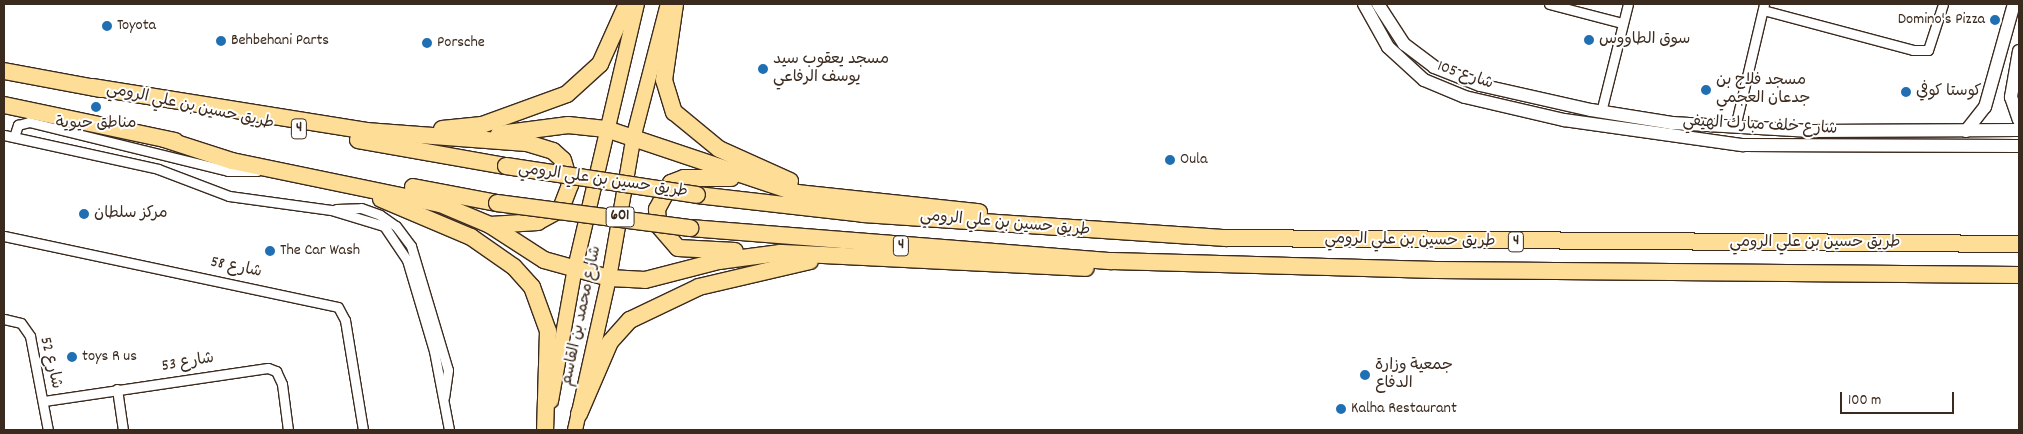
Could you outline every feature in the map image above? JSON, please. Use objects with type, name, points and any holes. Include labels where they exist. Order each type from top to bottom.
[{"type":"highway","points":[[366,131],[466,128],[550,103],[578,86],[600,64],[627,4]]},
{"type":"highway","points":[[674,4],[664,80],[678,118],[704,139],[753,167],[846,199]]},
{"type":"highway","name":"طريق حسين بن علي الرومي","points":[[4,71],[92,87],[184,109],[506,166],[697,195],[863,214],[1013,222],[1226,238],[2019,244]]},
{"type":"highway","points":[[92,87],[366,131],[527,143],[553,151],[562,160],[570,185],[561,209],[538,222],[490,225]]},
{"type":"highway","name":"طريق حسين بن علي الرومي","points":[[4,105],[164,139],[497,203],[690,228],[1112,261],[1436,270],[2019,275]]},
{"type":"highway","points":[[442,138],[552,126],[606,129],[634,135],[748,179],[796,193],[957,208],[1013,222]]},
{"type":"highway","points":[[164,139],[268,168],[440,204],[490,225],[544,260],[609,278],[652,279],[719,261],[780,253]]},
{"type":"highway","points":[[748,179],[706,176],[671,183],[659,202],[658,225],[678,248],[693,251],[780,253],[1052,269],[1083,268],[1112,261]]},
{"type":"highway","points":[[351,186],[463,233],[500,256],[526,280],[540,303],[548,331],[545,430]]},
{"type":"highway","points":[[1963,244],[2019,238]]},
{"type":"highway","points":[[578,414],[610,342],[639,314],[720,280],[839,257]]},
{"type":"main road","name":"شارع محمد بن القاسم","points":[[545,430],[575,268],[606,129],[637,4]]},
{"type":"main road","name":"شارع محمد بن القاسم","points":[[575,430],[609,278],[634,135],[668,4]]},
{"type":"street","name":"شارع 105","points":[[1364,4],[1388,47],[1411,70],[1447,91],[1503,106]]},
{"type":"street","name":"شارع 105","points":[[1378,4],[1404,44],[1419,57],[1455,77],[1505,90]]},
{"type":"street","points":[[1549,4],[1622,23]]},
{"type":"street","points":[[1601,112],[1628,4]]},
{"type":"street","points":[[1735,127],[1764,7],[1913,50],[1928,50],[1943,4]]},
{"type":"street","points":[[1966,131],[1985,108],[2014,4]]},
{"type":"street","points":[[2019,51],[2011,97],[2019,120]]},
{"type":"street","points":[[1997,67],[2004,78],[2012,76],[2015,68]]},
{"type":"street","points":[[1503,106],[1500,97],[1505,90]]},
{"type":"street","name":"شارع خلف مبارك الهيفي","points":[[1505,90],[1601,112],[1735,127],[1852,130],[2019,130]]},
{"type":"street","name":"شارع خلف مبارك الهيفي","points":[[1503,106],[1621,131],[1698,141],[1854,146],[2019,146]]},
{"type":"street","points":[[14,138],[18,125],[29,122],[228,171],[268,168]]},
{"type":"street","points":[[1852,130],[1858,135],[1854,146]]},
{"type":"street","points":[[1875,130],[1869,139],[1877,146]]},
{"type":"street","points":[[4,135],[158,168],[246,200],[332,210],[377,222],[400,244],[444,397],[449,430]]},
{"type":"street","name":"شارع 58","points":[[4,236],[338,307],[345,320],[362,430]]},
{"type":"street","name":"شارع 52","points":[[4,319],[21,323],[30,336],[44,401],[48,430]]},
{"type":"street","name":"شارع 53","points":[[44,401],[268,368],[276,372],[282,384],[288,430]]},
{"type":"street","points":[[117,389],[123,430]]},
{"type":"place","name":"Domino's Pizza","points":[[1995,20]]},
{"type":"place","name":"Toyota","points":[[107,26]]},
{"type":"place","name":"سوق الطاووس","points":[[1589,40]]},
{"type":"place","name":"Behbehani Parts","points":[[221,41]]},
{"type":"place","name":"Porsche","points":[[427,43]]},
{"type":"place","name":"مسجد يعقوب سيد يوسف الرفاعي","points":[[763,69]]},
{"type":"place","name":"مسجد فلاح بن جدعان العجمي","points":[[1706,90]]},
{"type":"place","name":"كوستا كوفي","points":[[1906,92]]},
{"type":"place","name":"مناطق حيوية","points":[[96,107]]},
{"type":"place","name":"Oula","points":[[1170,160]]},
{"type":"place","name":"مركز سلطان","points":[[84,214]]},
{"type":"place","name":"The Car Wash","points":[[270,251]]},
{"type":"place","name":"toys R us","points":[[72,357]]},
{"type":"place","name":"جمعية وزارة الدفاع","points":[[1365,375]]},
{"type":"place","name":"Kalha Restaurant","points":[[1341,409]]}]
